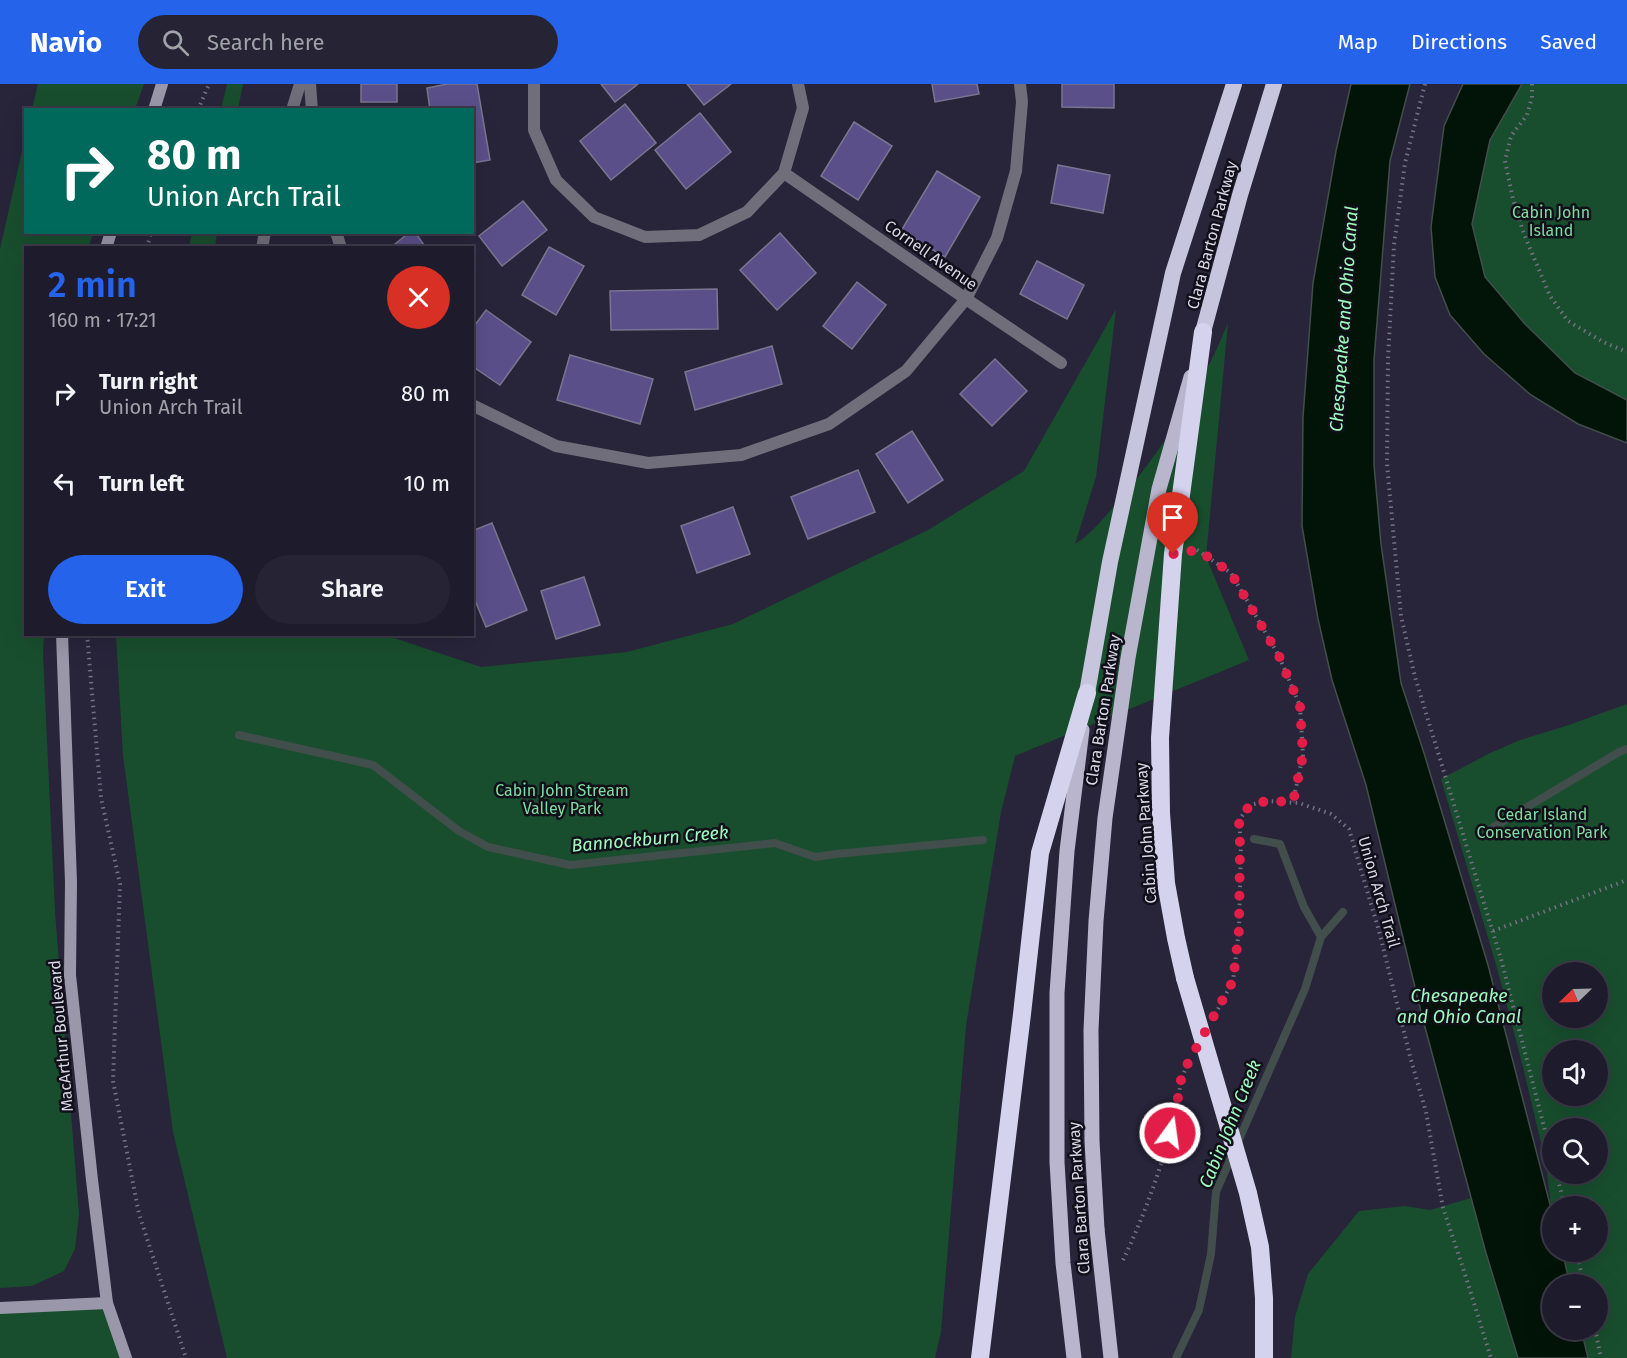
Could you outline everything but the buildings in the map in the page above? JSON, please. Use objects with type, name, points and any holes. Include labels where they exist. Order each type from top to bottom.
[{"type":"highway","name":"Clara Barton Parkway","points":[[1087,693],[1110,562],[1173,273],[1234,84]]},
{"type":"highway","name":"Clara Barton Parkway","points":[[1203,332],[1240,195],[1274,84]]},
{"type":"highway","name":"Cabin John Parkway","points":[[1203,332],[1173,554],[1160,738],[1161,813],[1166,883],[1185,978],[1248,1193],[1260,1247],[1264,1298],[1264,1358]]},
{"type":"highway","points":[[980,1358],[1040,853],[1087,693]]},
{"type":"main road","points":[[155,108],[162,84]]},
{"type":"main road","name":"Clara Barton Parkway","points":[[1111,1358],[1097,1229],[1092,1141],[1091,1030],[1096,921],[1105,818],[1128,658],[1159,489],[1203,332]]},
{"type":"main road","name":"MacArthur Boulevard","points":[[62,636],[71,882],[70,975],[107,1303],[126,1358]]},
{"type":"main road","name":"Clara Barton Parkway","points":[[1074,1358],[1063,1263],[1057,1162],[1057,993],[1067,850],[1087,693]]},
{"type":"main road","points":[[0,1308],[107,1303]]},
{"type":"street","points":[[293,108],[300,84]]},
{"type":"street","points":[[310,84],[312,108]]},
{"type":"street","points":[[534,84],[534,130],[556,180],[594,217],[645,237],[699,235],[747,212],[784,173],[803,108],[798,84]]},
{"type":"street","points":[[474,406],[556,446],[648,463],[741,455],[829,424],[906,370],[966,299],[997,237],[1016,171],[1022,102],[1020,84]]},
{"type":"street","name":"Cornell Avenue","points":[[784,173],[1061,363]]},
{"type":"path","points":[[199,108],[209,84]]},
{"type":"path","points":[[1425,84],[1404,162],[1394,246],[1388,359],[1387,464],[1401,616],[1415,676],[1493,931],[1542,1120]]},
{"type":"path","points":[[1532,84],[1532,98],[1527,115],[1511,136],[1505,161],[1512,199],[1524,234],[1550,296],[1568,321],[1603,342],[1627,352]]},
{"type":"path","points":[[1173,554],[1198,550],[1231,573],[1279,656],[1300,706],[1303,755],[1293,802]]},
{"type":"path","points":[[87,636],[101,798],[120,884],[113,1081],[139,1215],[186,1358]]},
{"type":"path","name":"Union Arch Trail","points":[[1217,1011],[1233,981],[1239,930],[1239,820],[1250,805],[1267,801],[1299,803],[1331,814],[1349,829],[1379,931],[1426,1112],[1443,1208],[1491,1358]]},
{"type":"path","points":[[1493,931],[1627,880]]},
{"type":"path","points":[[1121,1263],[1137,1232],[1159,1169],[1175,1115],[1182,1074],[1188,1063]]},
{"type":"path","points":[[1597,1340],[1601,1358]]},
{"type":"green space","points":[[38,84],[144,84],[135,108],[32,108]]},
{"type":"green space","points":[[227,84],[243,84],[238,108],[221,108]]},
{"type":"green space","name":"Cabin John Island","points":[[1522,84],[1627,84],[1627,400],[1575,373],[1525,324],[1485,277],[1472,224],[1490,140]]},
{"type":"green space","points":[[24,142],[24,234],[93,234],[89,246],[24,246],[24,636],[44,636],[55,912],[79,1214],[75,1249],[64,1271],[32,1286],[0,1288],[0,249]]},
{"type":"green space","points":[[192,234],[217,234],[215,246],[189,246]]},
{"type":"green space","name":"Cabin John Stream Valley Park","points":[[1116,309],[1096,477],[1075,544],[1080,541],[1091,532],[1132,485],[1164,442],[1205,372],[1228,323],[1206,557],[1249,660],[1015,756],[1001,812],[966,1026],[941,1332],[935,1358],[227,1358],[173,1132],[123,755],[116,636],[388,636],[481,667],[627,652],[733,624],[928,530],[1024,471]]},
{"type":"green space","name":"Cedar Island Conservation Park","points":[[1627,704],[1627,1358],[1576,1358],[1572,1340],[1608,1340],[1608,1274],[1560,1274],[1558,1262],[1608,1262],[1608,1196],[1550,1196],[1548,1184],[1608,1184],[1608,1118],[1542,1118],[1542,1147],[1497,968],[1441,779],[1520,740]]},
{"type":"green space","points":[[1471,1198],[1518,1358],[1291,1358],[1295,1317],[1308,1274],[1359,1211],[1405,1206],[1430,1210]]},
{"type":"green space","points":[[107,1303],[126,1358],[0,1358],[0,1308]]},
{"type":"water","name":"Chesapeake and Ohio Canal","points":[[1351,84],[1410,84],[1390,161],[1374,360],[1374,465],[1381,544],[1401,683],[1488,965],[1542,1173],[1542,1184],[1545,1184],[1548,1196],[1542,1196],[1542,1262],[1565,1262],[1568,1274],[1542,1274],[1542,1340],[1584,1340],[1588,1358],[1518,1358],[1486,1253],[1423,1020],[1366,785],[1332,680],[1318,619],[1302,526],[1303,417],[1313,283],[1336,151]]},
{"type":"water","points":[[1463,84],[1522,84],[1490,140],[1472,224],[1485,277],[1525,324],[1575,373],[1627,400],[1627,443],[1578,424],[1531,395],[1484,354],[1450,315],[1435,277],[1431,227],[1444,126]]},
{"type":"waterway","name":"Bannockburn Creek","points":[[239,735],[373,765],[459,831],[488,847],[570,865],[775,843],[815,857],[983,840]]},
{"type":"waterway","name":"Cabin John Creek","points":[[1492,828],[1627,749]]},
{"type":"waterway","name":"Bannockburn Creek","points":[[1254,839],[1280,844],[1304,907],[1321,937]]},
{"type":"waterway","name":"Cabin John Creek","points":[[1176,1358],[1199,1310],[1211,1254],[1216,1192],[1305,989],[1321,937],[1343,912]]},
{"type":"route","points":[[1170,1133],[1182,1074],[1233,981],[1239,930],[1239,820],[1250,805],[1267,801],[1293,802],[1303,755],[1300,706],[1279,656],[1231,573],[1198,550],[1173,554]]}]
